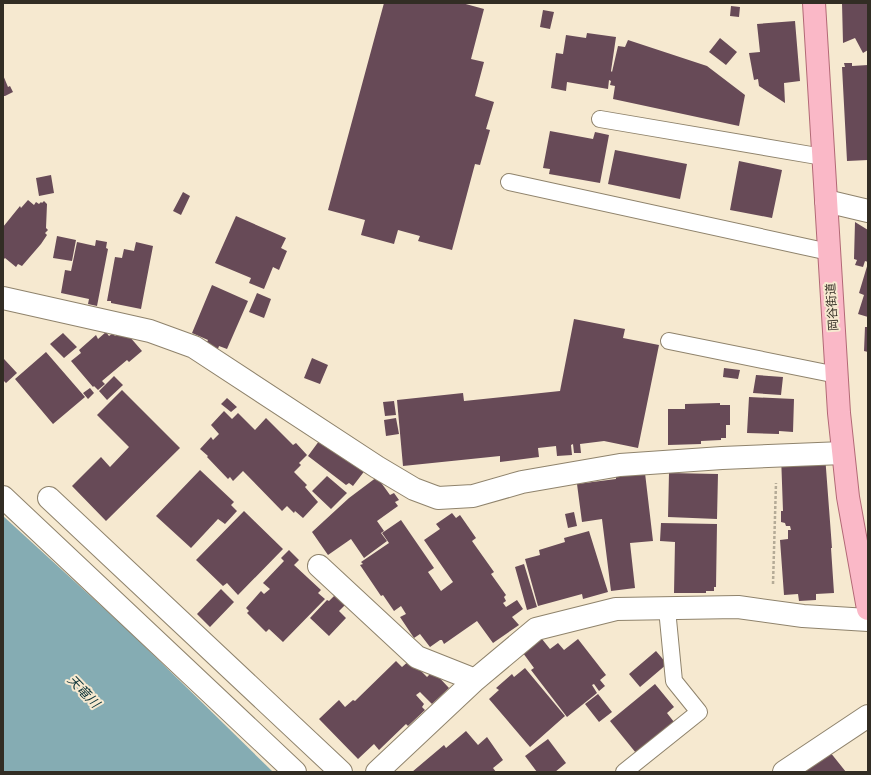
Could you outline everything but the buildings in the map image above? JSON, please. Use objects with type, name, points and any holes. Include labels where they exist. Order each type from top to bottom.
[{"type":"main road","name":"岡谷街道","points":[[814,3],[836,375],[848,497],[868,610]]},
{"type":"street","points":[[826,202],[868,212]]},
{"type":"street","points":[[3,298],[150,331],[194,348],[377,467],[414,489],[438,498],[474,496],[522,482],[620,465],[722,458],[843,453]]},
{"type":"street","points":[[3,497],[295,772]]},
{"type":"street","points":[[49,498],[341,772]]},
{"type":"street","points":[[319,566],[417,657],[475,680]]},
{"type":"street","points":[[377,772],[475,680],[536,629],[616,609],[738,607],[803,616],[868,620]]},
{"type":"street","points":[[784,772],[868,716]]},
{"type":"lane","points":[[600,119],[823,157]]},
{"type":"lane","points":[[509,182],[829,252]]},
{"type":"lane","points":[[669,341],[836,375]]},
{"type":"lane","points":[[624,772],[699,712],[674,681],[667,609]]},
{"type":"path","points":[[772,612],[777,456]]},
{"type":"water","name":"天竜川","points":[[3,516],[131,633],[273,772],[3,772]]}]
